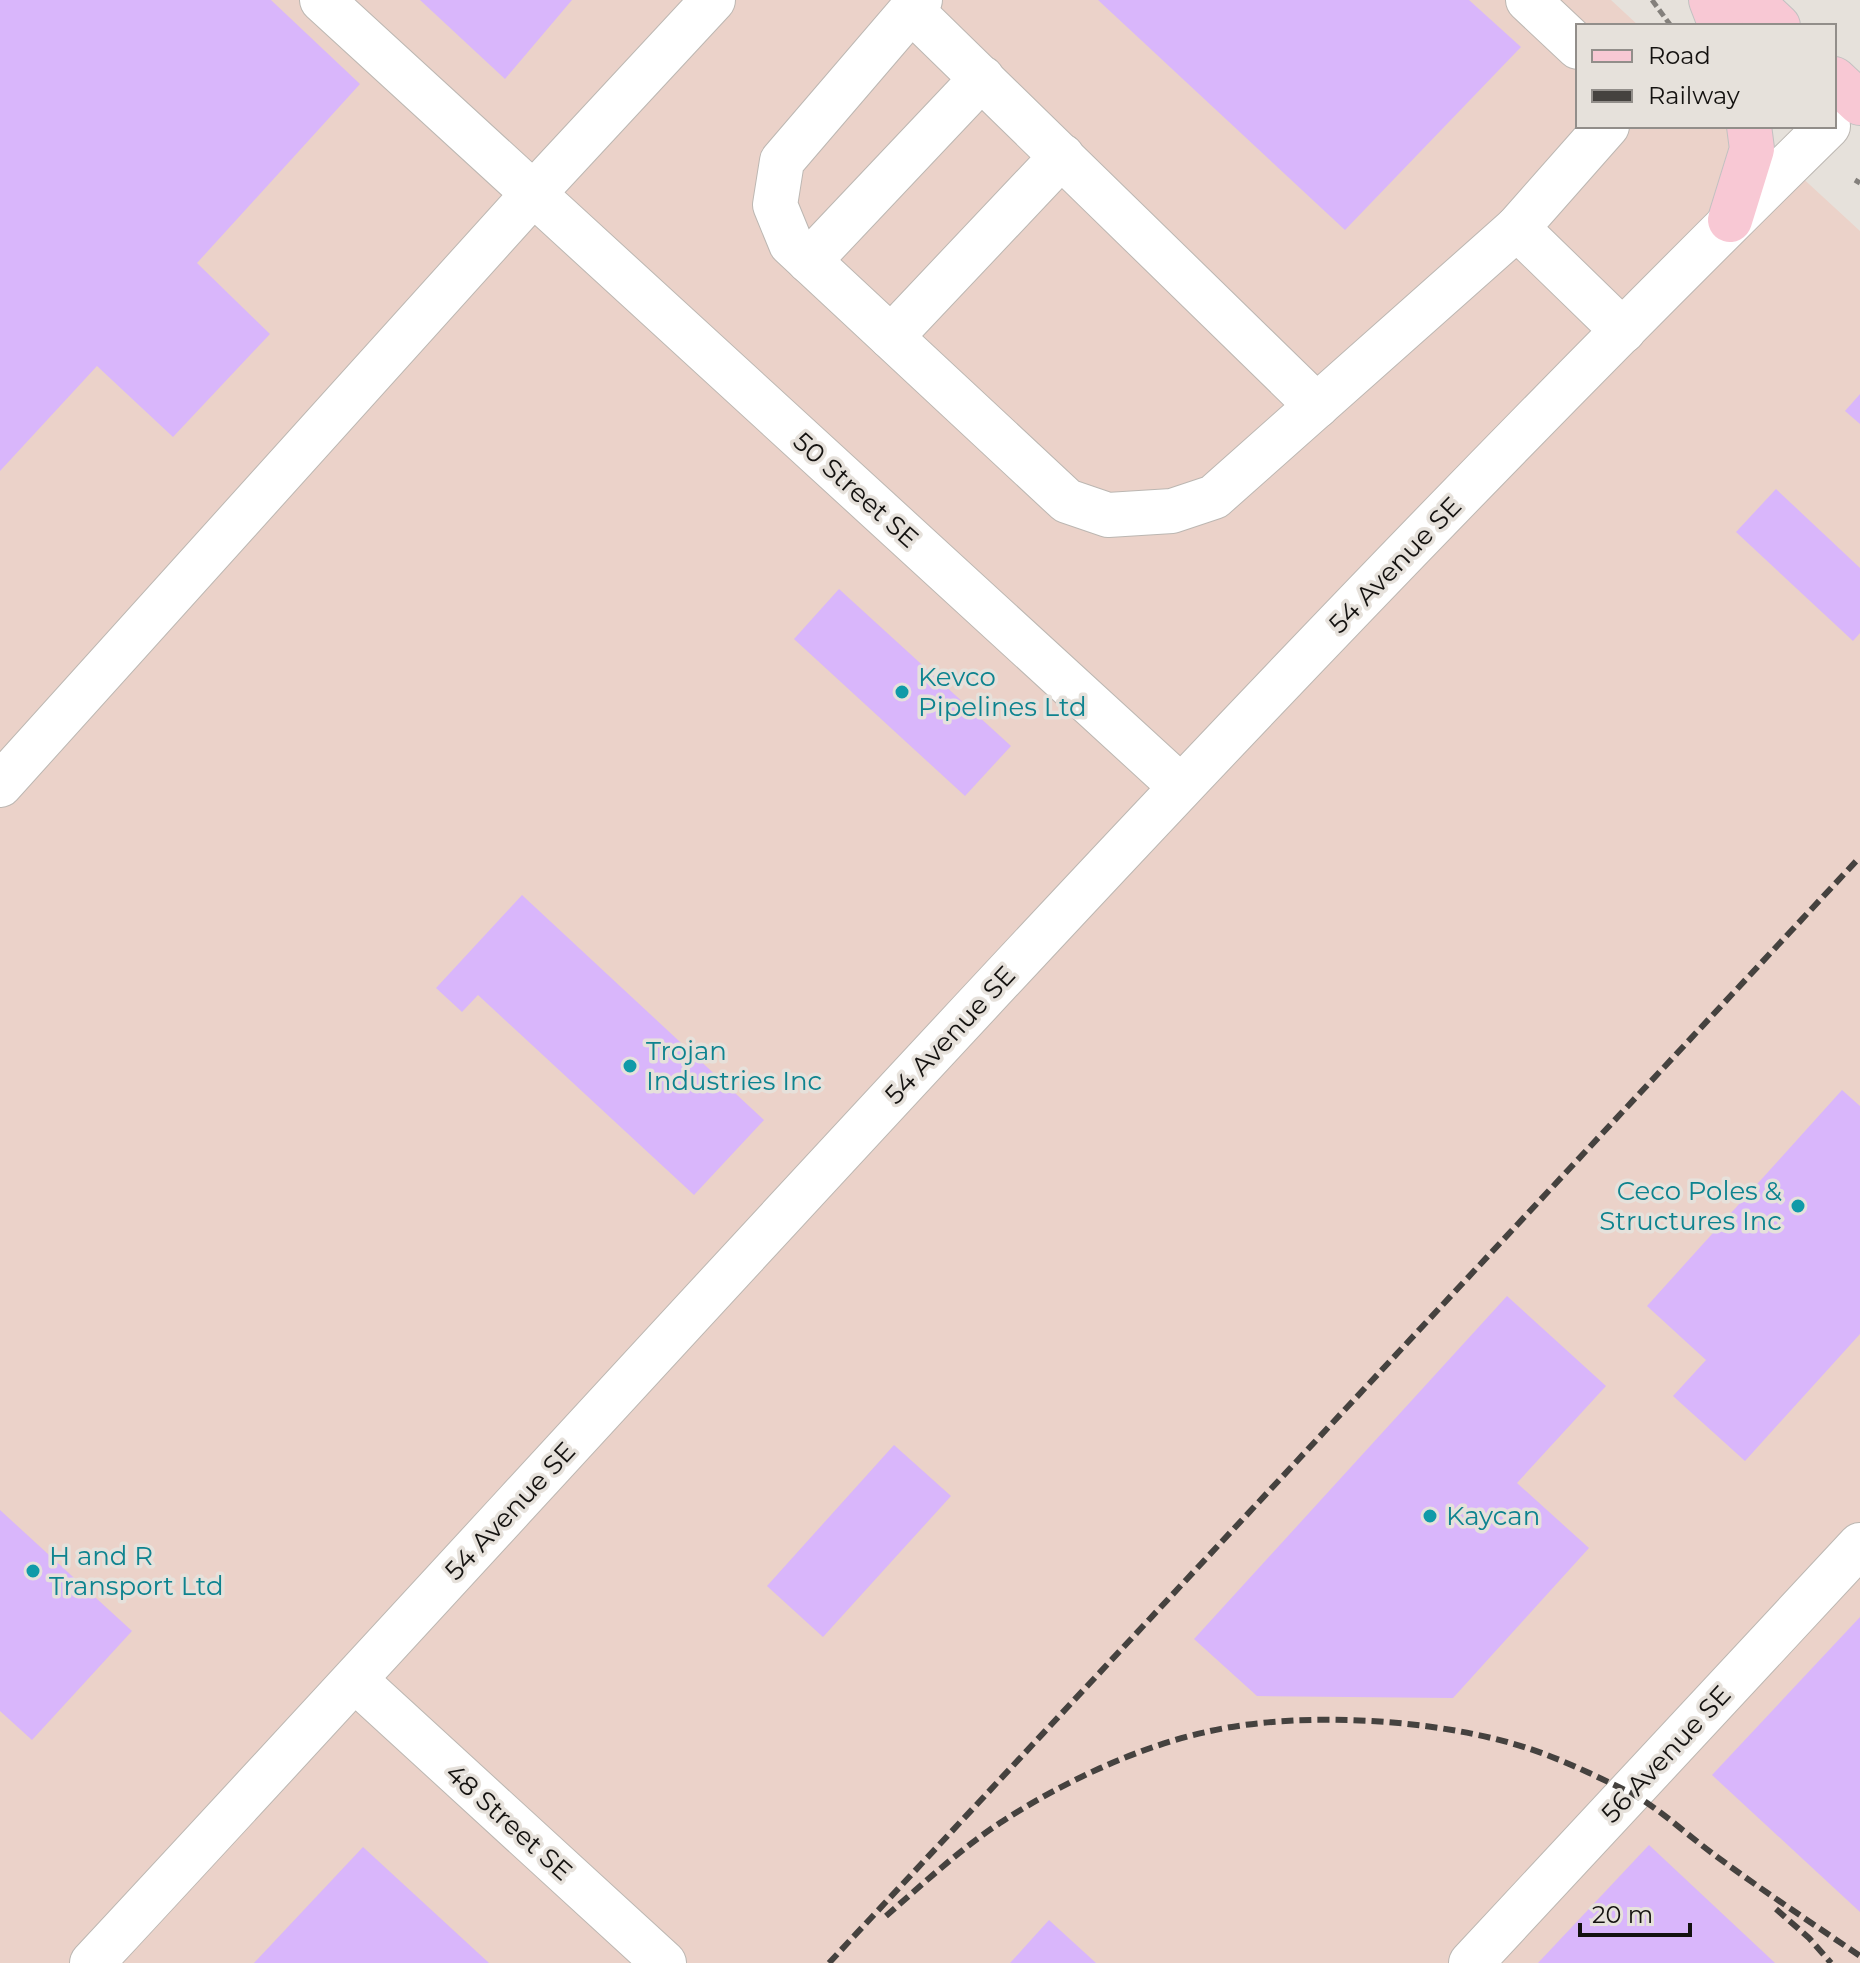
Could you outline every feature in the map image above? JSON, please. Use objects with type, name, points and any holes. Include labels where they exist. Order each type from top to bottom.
[{"type":"main road","points":[[1711,0],[1720,24]]},
{"type":"main road","points":[[1750,0],[1776,24]]},
{"type":"main road","points":[[1730,220],[1752,149],[1749,128]]},
{"type":"street","name":"50 Street SE","points":[[322,0],[1180,786]]},
{"type":"street","points":[[0,785],[533,194],[713,0]]},
{"type":"street","points":[[1528,0],[1576,45]]},
{"type":"street","points":[[1317,406],[982,78],[916,5],[782,161],[775,205],[791,244],[1067,501],[1108,515],[1172,511],[1214,497],[1317,406],[1517,228],[1605,128]]},
{"type":"street","points":[[809,261],[982,78]]},
{"type":"street","name":"54 Avenue SE","points":[[95,1962],[1180,786],[1820,128]]},
{"type":"street","points":[[891,337],[1062,156]]},
{"type":"street","points":[[1517,228],[1623,331]]},
{"type":"street","name":"56 Avenue SE","points":[[1471,1963],[1860,1545]]},
{"type":"street","name":"48 Street SE","points":[[355,1680],[664,1963]]},
{"type":"path","points":[[1652,0],[1670,24]]},
{"type":"shaded area","points":[[0,0],[1611,0],[1637,24],[1576,24],[1576,128],[1748,128],[1860,231],[1860,1963],[0,1963]]},
{"type":"building","points":[[0,0],[271,0],[360,84],[197,263],[270,334],[173,437],[97,366],[0,471]]},
{"type":"building","points":[[420,0],[572,0],[505,79]]},
{"type":"building","points":[[1098,0],[1469,0],[1521,47],[1345,230]]},
{"type":"building","points":[[1860,394],[1860,424],[1845,411]]},
{"type":"building","points":[[1776,489],[1860,568],[1860,633],[1853,641],[1736,532]]},
{"type":"building","name":"Kevco Pipelines Ltd","points":[[839,589],[1011,746],[965,796],[794,639]]},
{"type":"building","name":"Trojan Industries Inc","points":[[522,895],[764,1120],[694,1195],[478,995],[462,1012],[436,988]]},
{"type":"building","name":"Ceco Poles & Structures Inc","points":[[1842,1090],[1860,1106],[1860,1334],[1745,1461],[1673,1396],[1706,1360],[1647,1306]]},
{"type":"building","name":"Kaycan","points":[[1507,1296],[1606,1386],[1517,1483],[1589,1548],[1453,1698],[1257,1696],[1194,1639]]},
{"type":"building","points":[[894,1445],[951,1496],[823,1637],[767,1586]]},
{"type":"building","name":"H and R Transport Ltd","points":[[0,1510],[132,1631],[32,1740],[0,1711]]},
{"type":"building","points":[[1860,1617],[1860,1912],[1712,1775]]},
{"type":"building","points":[[1649,1845],[1775,1963],[1538,1963]]},
{"type":"building","points":[[363,1847],[489,1963],[254,1963]]},
{"type":"building","points":[[1049,1920],[1096,1963],[1010,1963]]},
{"type":"railway","points":[[829,1963],[1860,857]]},
{"type":"railway","points":[[886,1916],[957,1854],[1003,1821],[1075,1780],[1127,1757],[1180,1739],[1245,1725],[1334,1720],[1427,1726],[1472,1734],[1514,1744],[1562,1761],[1639,1798],[1752,1882],[1860,1956]]},
{"type":"railway","points":[[1776,1909],[1809,1938],[1831,1963]]},
{"type":"place","name":"Kevco Pipelines Ltd","points":[[902,692]]},
{"type":"place","name":"Trojan Industries Inc","points":[[630,1066]]},
{"type":"place","name":"Ceco Poles & Structures Inc","points":[[1798,1206]]},
{"type":"place","name":"Kaycan","points":[[1430,1516]]},
{"type":"place","name":"H and R Transport Ltd","points":[[33,1571]]}]
